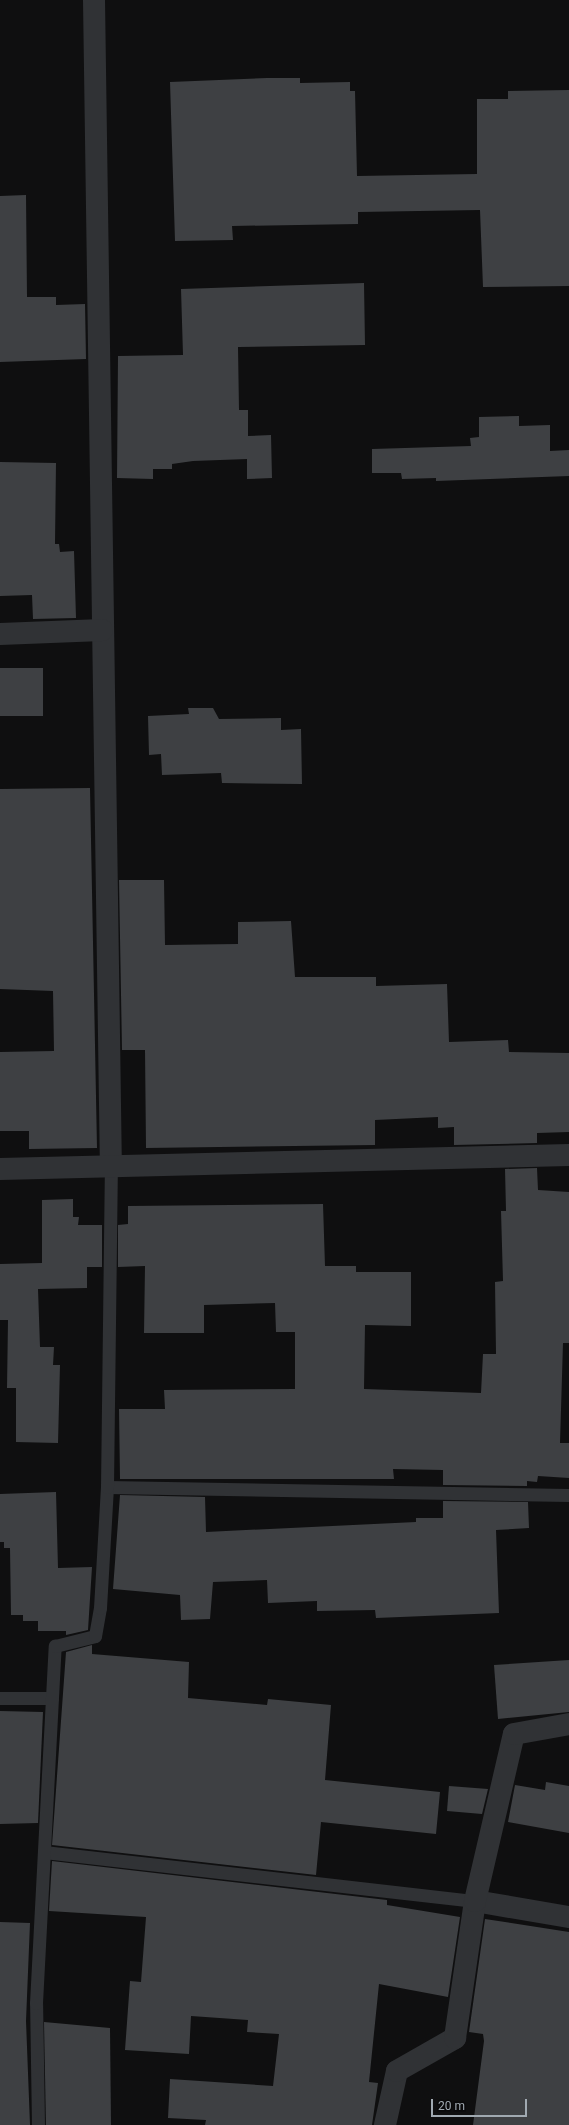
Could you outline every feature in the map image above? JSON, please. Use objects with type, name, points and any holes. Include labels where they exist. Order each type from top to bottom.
[{"type":"street","points":[[94,0],[100,287],[102,630],[111,1166]]},
{"type":"street","points":[[0,634],[102,630]]},
{"type":"street","points":[[0,1169],[569,1155]]},
{"type":"street","points":[[385,2125],[397,2071],[455,2038],[475,1901],[514,1734],[569,1724]]},
{"type":"street","points":[[475,1901],[569,1917]]},
{"type":"lane","points":[[38,2125],[36,2003],[55,1646],[95,1636],[107,1486],[111,1166]]},
{"type":"lane","points":[[107,1486],[569,1495]]},
{"type":"lane","points":[[0,1698],[52,1698]]},
{"type":"lane","points":[[44,1852],[475,1901]]},
{"type":"building","points":[[300,78],[300,83],[350,82],[350,91],[355,91],[357,176],[477,174],[477,99],[508,99],[508,91],[569,90],[569,286],[483,287],[480,210],[358,212],[358,224],[232,226],[233,240],[175,241],[170,82]]},
{"type":"building","points":[[26,195],[27,297],[56,297],[56,305],[85,304],[86,359],[0,362],[0,196]]},
{"type":"building","points":[[364,283],[365,345],[238,347],[239,410],[248,410],[248,436],[271,435],[272,478],[247,479],[247,459],[193,461],[172,464],[172,469],[153,469],[153,479],[117,478],[118,356],[183,355],[181,289]]},
{"type":"building","points":[[519,416],[519,426],[550,425],[550,451],[569,450],[569,476],[436,481],[436,478],[402,479],[401,473],[372,473],[372,449],[471,446],[470,438],[479,437],[479,417]]},
{"type":"building","points":[[0,462],[56,463],[55,544],[59,544],[60,552],[74,551],[76,618],[33,619],[32,595],[0,596]]},
{"type":"building","points":[[0,668],[43,668],[43,716],[0,716]]},
{"type":"building","points":[[188,708],[213,708],[219,719],[281,718],[281,730],[301,729],[302,784],[222,783],[221,773],[162,775],[161,754],[149,755],[148,716],[189,714]]},
{"type":"building","points":[[90,788],[97,1148],[29,1149],[29,1131],[0,1131],[0,1052],[54,1051],[53,991],[0,989],[0,789]]},
{"type":"building","points":[[119,880],[164,880],[165,945],[238,944],[238,922],[291,921],[295,977],[376,977],[376,986],[447,984],[449,1042],[508,1040],[509,1052],[569,1053],[569,1132],[537,1133],[537,1143],[454,1145],[454,1127],[438,1128],[438,1117],[375,1120],[375,1145],[146,1148],[145,1050],[122,1050]]},
{"type":"building","points":[[537,1168],[538,1190],[569,1192],[569,1343],[563,1343],[560,1443],[569,1443],[569,1478],[538,1476],[537,1482],[527,1481],[527,1486],[443,1485],[443,1470],[393,1469],[394,1479],[120,1479],[119,1409],[165,1409],[164,1390],[295,1389],[295,1332],[276,1332],[275,1303],[204,1305],[204,1333],[144,1333],[145,1266],[118,1267],[118,1225],[128,1224],[128,1206],[323,1204],[325,1266],[356,1266],[356,1272],[411,1272],[411,1326],[365,1325],[364,1389],[481,1393],[483,1354],[496,1354],[495,1282],[503,1281],[501,1211],[506,1211],[505,1169]]},
{"type":"building","points":[[73,1199],[73,1217],[79,1217],[78,1225],[102,1225],[102,1267],[87,1267],[87,1288],[38,1289],[40,1347],[54,1347],[53,1365],[60,1365],[58,1443],[16,1442],[16,1388],[7,1388],[8,1320],[0,1320],[0,1264],[42,1263],[42,1200]]},
{"type":"building","points":[[56,1492],[58,1568],[92,1567],[88,1630],[66,1635],[66,1631],[38,1631],[38,1621],[23,1621],[23,1615],[11,1615],[10,1548],[4,1548],[4,1542],[0,1542],[0,1494]]},
{"type":"building","points":[[120,1495],[205,1497],[206,1532],[416,1522],[416,1518],[443,1518],[443,1501],[528,1502],[529,1528],[496,1530],[499,1613],[376,1618],[375,1610],[317,1611],[317,1601],[268,1603],[267,1580],[213,1582],[210,1619],[181,1620],[180,1595],[113,1589]]},
{"type":"building","points":[[92,1645],[92,1654],[189,1662],[188,1698],[267,1705],[268,1699],[331,1705],[325,1780],[440,1792],[436,1834],[321,1822],[316,1875],[52,1845],[66,1652]]},
{"type":"building","points":[[569,1660],[569,1712],[498,1719],[494,1665]]},
{"type":"building","points":[[0,1711],[43,1712],[38,1823],[0,1824]]},
{"type":"building","points":[[546,1782],[569,1786],[569,1833],[508,1822],[515,1785],[545,1790]]},
{"type":"building","points":[[449,1786],[488,1789],[482,1814],[447,1811]]},
{"type":"building","points":[[52,1861],[387,1900],[387,1905],[460,1917],[448,1997],[379,1984],[369,2082],[378,2083],[372,2125],[205,2125],[206,2120],[168,2118],[170,2079],[273,2086],[279,2034],[247,2032],[248,2020],[191,2016],[189,2054],[125,2050],[130,1981],[141,1982],[146,1917],[49,1911]]},
{"type":"building","points":[[485,1919],[569,1932],[569,2125],[473,2125],[484,2041],[483,2034],[469,2032]]},
{"type":"building","points":[[0,1922],[30,1923],[26,2021],[30,2125],[0,2125]]},
{"type":"building","points":[[44,2022],[110,2028],[111,2125],[46,2125]]}]
